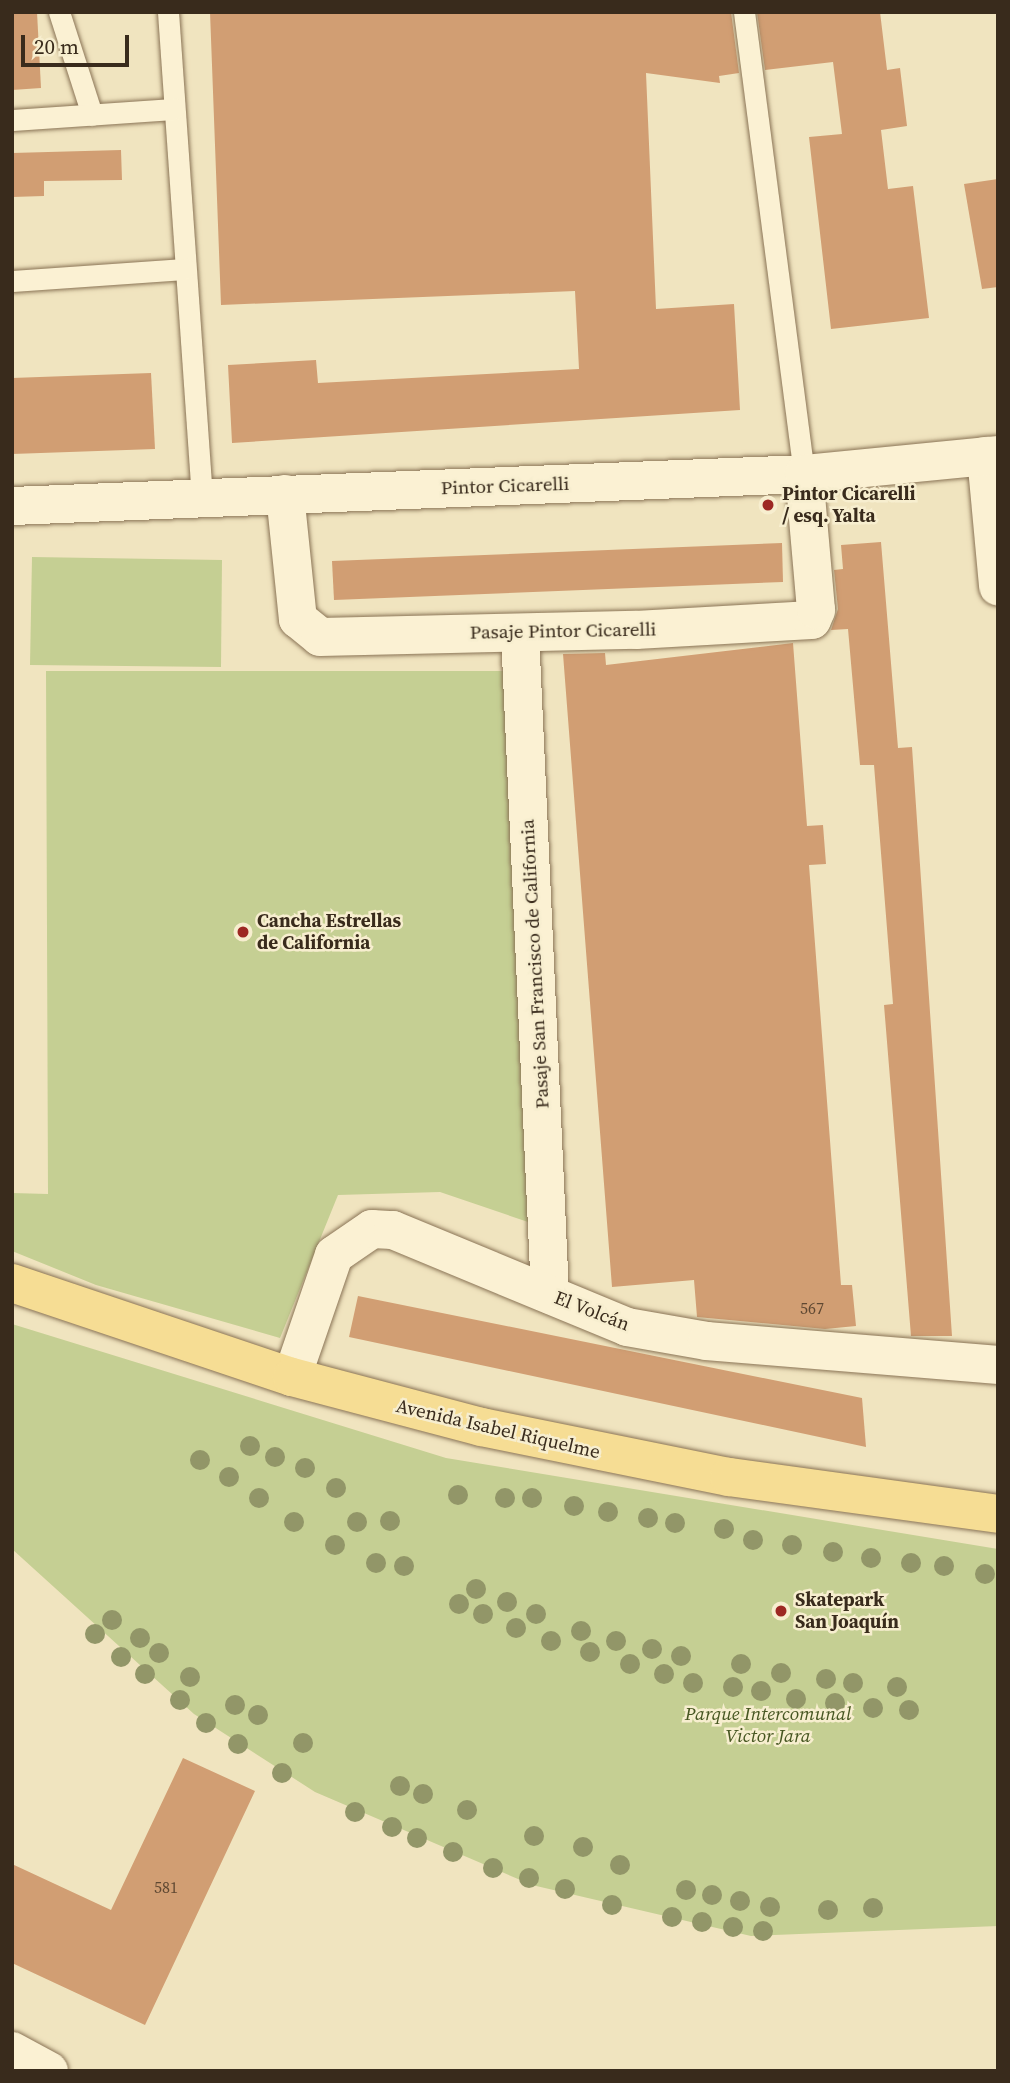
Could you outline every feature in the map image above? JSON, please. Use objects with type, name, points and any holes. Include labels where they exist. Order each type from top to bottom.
[{"type":"main road","name":"Avenida Isabel Riquelme","points":[[12,1283],[292,1377],[635,1459],[998,1514]]},
{"type":"street","name":"Pintor Cicarelli","points":[[12,506],[804,474],[992,455]]},
{"type":"street","points":[[992,455],[998,586]]},
{"type":"street","name":"Pasaje Pintor Cicarelli","points":[[285,494],[298,619],[320,637],[520,633],[812,620],[816,610],[804,474]]},
{"type":"street","name":"Pasaje San Francisco de California","points":[[520,633],[550,1294]]},
{"type":"street","name":"El Volcán","points":[[292,1377],[334,1255],[372,1229],[393,1230],[627,1327],[707,1341],[998,1364]]},
{"type":"lane","points":[[59,12],[92,115]]},
{"type":"lane","points":[[168,12],[202,497]]},
{"type":"lane","points":[[744,12],[804,474]]},
{"type":"lane","points":[[12,120],[174,109]]},
{"type":"lane","points":[[12,281],[185,269]]},
{"type":"green space","points":[[32,557],[222,560],[221,667],[30,665]]},
{"type":"green space","name":"Cancha Estrellas de California","points":[[46,671],[506,671],[528,1222],[440,1192],[338,1195],[280,1338],[96,1285],[12,1251],[12,1193],[48,1194]]},
{"type":"green space","name":"Parque Intercomunal Victor Jara","points":[[12,1324],[446,1458],[998,1549],[998,1926],[751,1936],[532,1885],[315,1792],[194,1714],[12,1549]]},
{"type":"building","points":[[12,12],[37,12],[41,88],[12,90]]},
{"type":"building","points":[[210,12],[731,12],[739,73],[719,76],[720,83],[646,73],[656,309],[734,304],[740,410],[232,443],[228,365],[316,360],[318,383],[579,369],[575,291],[221,305]]},
{"type":"building","points":[[757,12],[880,12],[887,70],[900,68],[907,126],[881,130],[888,189],[913,186],[929,318],[831,329],[809,137],[842,134],[833,62],[765,70]]},
{"type":"building","points":[[121,150],[122,180],[44,181],[44,196],[12,197],[12,153]]},
{"type":"building","points":[[998,179],[998,287],[982,289],[964,184]]},
{"type":"building","points":[[151,373],[155,449],[12,454],[12,378]]},
{"type":"building","points":[[881,542],[898,748],[912,747],[952,1336],[911,1336],[884,1005],[893,1004],[874,765],[860,765],[848,629],[831,630],[838,609],[834,570],[843,569],[841,545]]},
{"type":"building","points":[[782,543],[783,582],[334,600],[332,561]]},
{"type":"building","points":[[793,643],[807,826],[823,825],[826,864],[809,865],[841,1285],[852,1285],[856,1326],[825,1329],[697,1317],[694,1280],[612,1287],[563,654],[605,653],[606,665]]},
{"type":"building","points":[[358,1296],[862,1398],[866,1447],[349,1337]]},
{"type":"building","points":[[183,1758],[255,1791],[145,2025],[12,1963],[12,1864],[111,1910]]},
{"type":"place","name":"Pintor Cicarelli / esq. Yalta","points":[[768,505]]},
{"type":"place","name":"Cancha Estrellas de California","points":[[243,932]]},
{"type":"place","name":"Skatepark San Joaquín","points":[[781,1611]]}]
